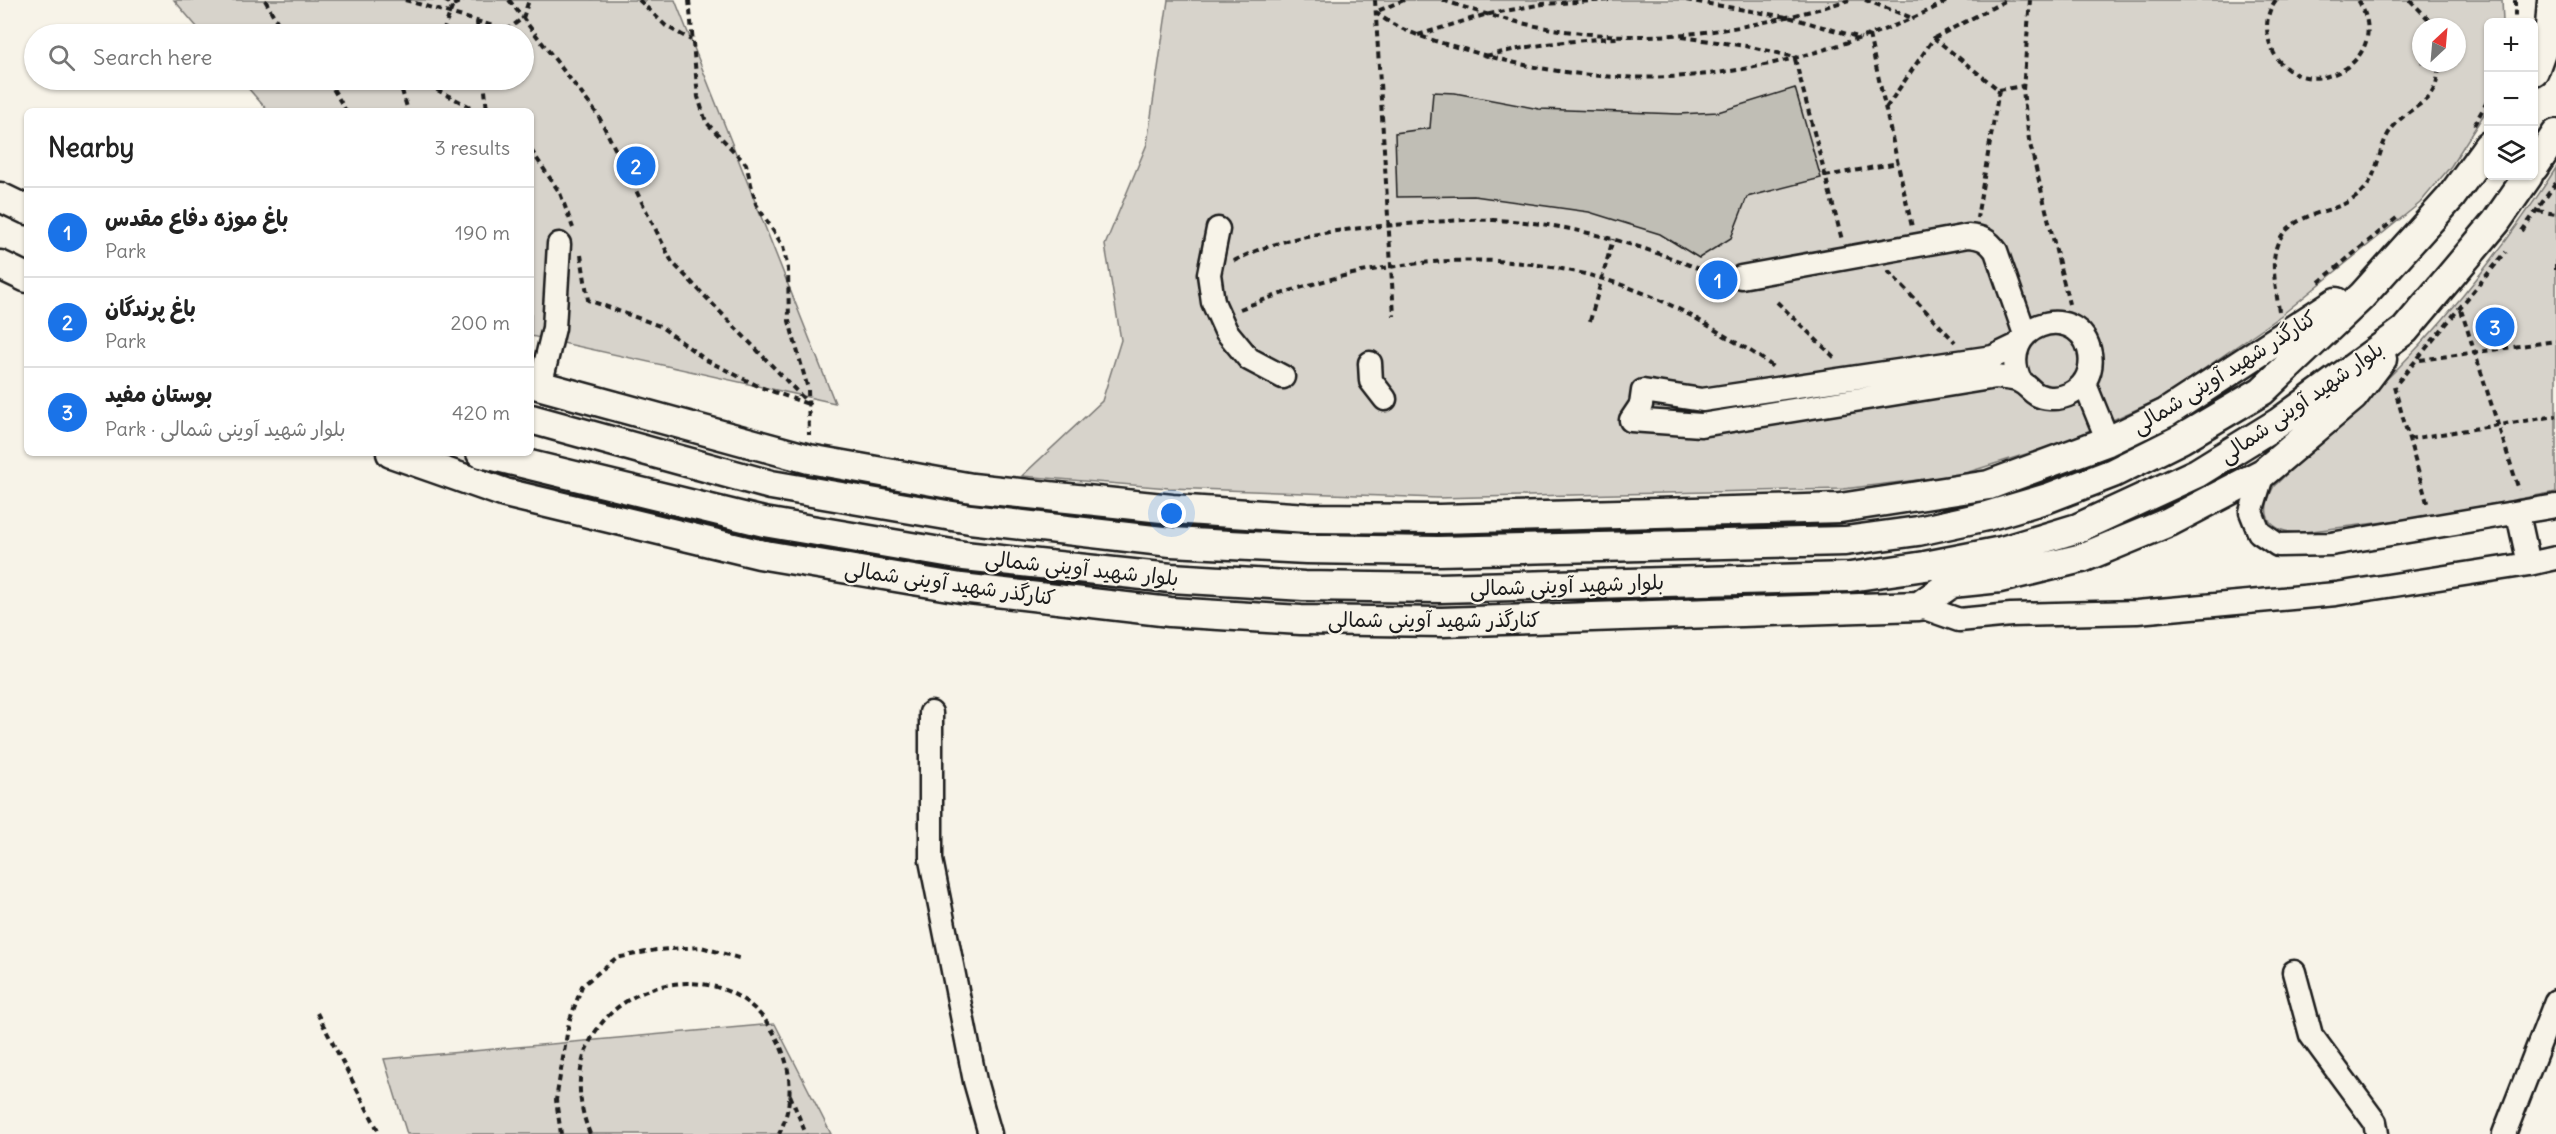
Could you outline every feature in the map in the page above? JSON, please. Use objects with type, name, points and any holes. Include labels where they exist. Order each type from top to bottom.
[{"type":"main road","points":[[2538,60],[2550,27],[2552,0]]},
{"type":"main road","points":[[2538,161],[2556,134]]},
{"type":"main road","name":"بلوار شهید آوینی شمالی","points":[[534,420],[771,485],[970,519],[1171,542],[1306,549],[1438,551],[1845,540],[1918,531],[1986,516],[2038,501],[2113,473],[2181,439],[2262,391],[2362,296],[2451,197],[2480,138]]},
{"type":"main road","name":"بلوار شهید آوینی شمالی","points":[[493,456],[764,522],[964,556],[1171,578],[1304,586],[1439,588],[1850,577],[1925,566],[2002,551],[2078,528],[2197,473],[2278,423],[2405,330],[2496,222],[2525,180]]},
{"type":"main road","points":[[0,197],[24,209]]},
{"type":"main road","points":[[0,266],[24,277]]},
{"type":"main road","name":"کنارگذر شهید آوینی شمالی","points":[[535,385],[809,459],[972,488],[1172,509],[1307,518],[1439,519],[1840,508],[1989,485],[2108,441],[2166,412],[2383,271]]},
{"type":"main road","points":[[1919,606],[1952,583],[2000,578],[2082,558],[2169,522],[2263,473],[2353,397],[2405,330]]},
{"type":"main road","name":"کنارگذر شهید آوینی شمالی","points":[[400,456],[505,493],[759,554],[961,588],[1170,612],[1301,620],[1442,622],[1919,606]]},
{"type":"street","points":[[1218,229],[1209,274],[1213,302],[1226,331],[1249,359],[1283,377]]},
{"type":"street","points":[[1741,277],[1974,236],[1989,241],[1996,251],[2021,340],[2015,369],[2020,381],[2040,397],[2052,399],[2070,394],[2085,382]]},
{"type":"street","points":[[535,385],[554,328],[571,241]]},
{"type":"street","points":[[2020,381],[1996,377],[1701,425],[1631,420],[1641,405],[1643,391],[1702,400],[1993,357],[2047,323],[2065,325],[2081,335],[2091,358],[2085,382],[2108,441]]},
{"type":"street","points":[[1370,363],[1371,381],[1385,399]]},
{"type":"street","points":[[2263,473],[2251,512],[2259,532],[2278,545],[2331,544],[2556,506]]},
{"type":"street","points":[[2518,514],[2529,564]]},
{"type":"street","points":[[1919,606],[1959,620],[2011,615],[2137,612],[2336,594],[2556,558]]},
{"type":"street","points":[[931,713],[931,860],[975,1081],[990,1134]]},
{"type":"street","points":[[2294,972],[2311,1035],[2375,1122],[2377,1134]]},
{"type":"street","points":[[2504,1134],[2556,1001]]},
{"type":"path","points":[[265,0],[278,24]]},
{"type":"path","points":[[405,0],[484,24]]},
{"type":"path","points":[[444,0],[453,5]]},
{"type":"path","points":[[453,5],[464,0]]},
{"type":"path","points":[[509,0],[528,24]]},
{"type":"path","points":[[515,24],[523,18],[529,0]]},
{"type":"path","points":[[639,0],[666,26],[692,40]]},
{"type":"path","points":[[689,0],[698,97],[706,122],[746,164],[756,204],[783,246],[788,269],[789,321],[808,389],[810,405],[809,459]]},
{"type":"path","points":[[1375,0],[1394,316]]},
{"type":"path","points":[[1375,12],[1404,0]]},
{"type":"path","points":[[1443,0],[1484,15],[1543,28],[1635,37]]},
{"type":"path","points":[[1417,35],[1484,15],[1543,4],[1611,0]]},
{"type":"path","points":[[1686,0],[1792,18],[1861,38]]},
{"type":"path","points":[[1485,56],[1525,46],[1575,39],[1676,36],[1720,32],[1792,18],[1849,0]]},
{"type":"path","points":[[1865,0],[1915,19]]},
{"type":"path","points":[[1375,12],[1388,23],[1417,35],[1485,56],[1549,70],[1665,79],[1718,74],[1797,59],[1915,19],[1948,0]]},
{"type":"path","points":[[1886,108],[1934,38],[2007,0]]},
{"type":"path","points":[[2030,0],[2023,86],[2029,140],[2067,299],[2081,335]]},
{"type":"path","points":[[2276,0],[2267,20],[2267,36],[2272,51],[2283,65],[2297,74],[2313,78],[2330,77],[2346,70],[2358,58],[2365,43],[2367,26],[2364,9],[2358,0]]},
{"type":"path","points":[[2410,0],[2427,18]]},
{"type":"path","points":[[2515,0],[2515,18]]},
{"type":"path","points":[[446,24],[453,5]]},
{"type":"path","points":[[534,32],[598,116],[672,262],[810,405]]},
{"type":"path","points":[[1868,35],[1916,245]]},
{"type":"path","points":[[1676,36],[1746,46],[1797,59]]},
{"type":"path","points":[[1934,38],[1999,90],[2023,86]]},
{"type":"path","points":[[1797,59],[1847,258]]},
{"type":"path","points":[[2280,311],[2272,258],[2278,241],[2296,221],[2350,201],[2363,192],[2374,174],[2385,141],[2394,126],[2432,94],[2437,72]]},
{"type":"path","points":[[334,90],[344,108]]},
{"type":"path","points":[[402,90],[407,108]]},
{"type":"path","points":[[437,90],[472,108]]},
{"type":"path","points":[[485,90],[488,108]]},
{"type":"path","points":[[1974,236],[1999,90]]},
{"type":"path","points":[[2480,138],[2484,119]]},
{"type":"path","points":[[534,154],[560,193],[588,300],[660,326],[706,360],[760,387],[810,405]]},
{"type":"path","points":[[1826,176],[1898,163]]},
{"type":"path","points":[[2517,238],[2556,183]]},
{"type":"path","points":[[2316,284],[2406,209]]},
{"type":"path","points":[[2538,211],[2556,214]]},
{"type":"path","points":[[1209,274],[1239,258],[1314,233],[1387,225],[1493,220],[1536,223],[1613,239],[1693,266],[1734,284],[1741,277]]},
{"type":"path","points":[[1590,321],[1613,239]]},
{"type":"path","points":[[2387,394],[2419,360],[2510,247]]},
{"type":"path","points":[[1871,253],[1972,360]]},
{"type":"path","points":[[1220,317],[1330,278],[1390,266],[1449,260],[1492,260],[1533,264],[1602,279],[1641,291],[1706,323],[1769,364],[1794,387]]},
{"type":"path","points":[[2556,264],[2556,271]]},
{"type":"path","points":[[1777,302],[1855,378]]},
{"type":"path","points":[[2271,318],[2289,305]]},
{"type":"path","points":[[2460,310],[2519,490]]},
{"type":"path","points":[[2419,360],[2556,341]]},
{"type":"path","points":[[2394,386],[2428,507]]},
{"type":"path","points":[[2409,439],[2556,416]]},
{"type":"path","points":[[2508,492],[2528,488]]},
{"type":"path","points":[[2417,509],[2440,505]]},
{"type":"path","points":[[561,1134],[556,1100],[569,1022],[582,986],[616,958],[656,950],[701,947],[742,959]]},
{"type":"path","points":[[590,1134],[580,1100],[582,1063],[597,1029],[616,1009],[639,993],[674,983],[710,986],[727,992],[757,1012],[779,1041],[786,1058],[790,1094],[806,1134]]},
{"type":"path","points":[[317,1014],[380,1134]]},
{"type":"path","points":[[779,1134],[787,1112],[790,1094]]},
{"type":"shaded area","points":[[174,0],[675,0],[835,403],[534,337],[534,108],[265,108],[250,90],[534,90],[534,24],[194,24]]},
{"type":"shaded area","points":[[1168,0],[2502,0],[2503,18],[2484,18],[2484,114],[2451,166],[2420,203],[2283,314],[2162,398],[2061,443],[1959,475],[1843,489],[1437,498],[1169,488],[1022,476],[1102,401],[1121,340],[1105,245],[1147,144]]},
{"type":"shaded area","points":[[2556,168],[2556,492],[2424,517],[2296,533],[2272,524],[2268,518],[2267,504],[2274,486],[2385,381],[2442,321],[2503,245]]},
{"type":"shaded area","points":[[775,1024],[831,1134],[407,1134],[384,1059]]},
{"type":"building","points":[[1795,88],[1821,178],[1747,197],[1731,238],[1699,258],[1660,234],[1589,212],[1474,196],[1397,197],[1395,133],[1430,128],[1433,92],[1455,93],[1539,109],[1679,114],[1718,112]]},
{"type":"place","name":"باغ پرندگان","points":[[636,166]]},
{"type":"place","name":"باغ موزه دفاع مقدس","points":[[1718,280]]},
{"type":"place","name":"بوستان مفید","points":[[2495,327]]}]
